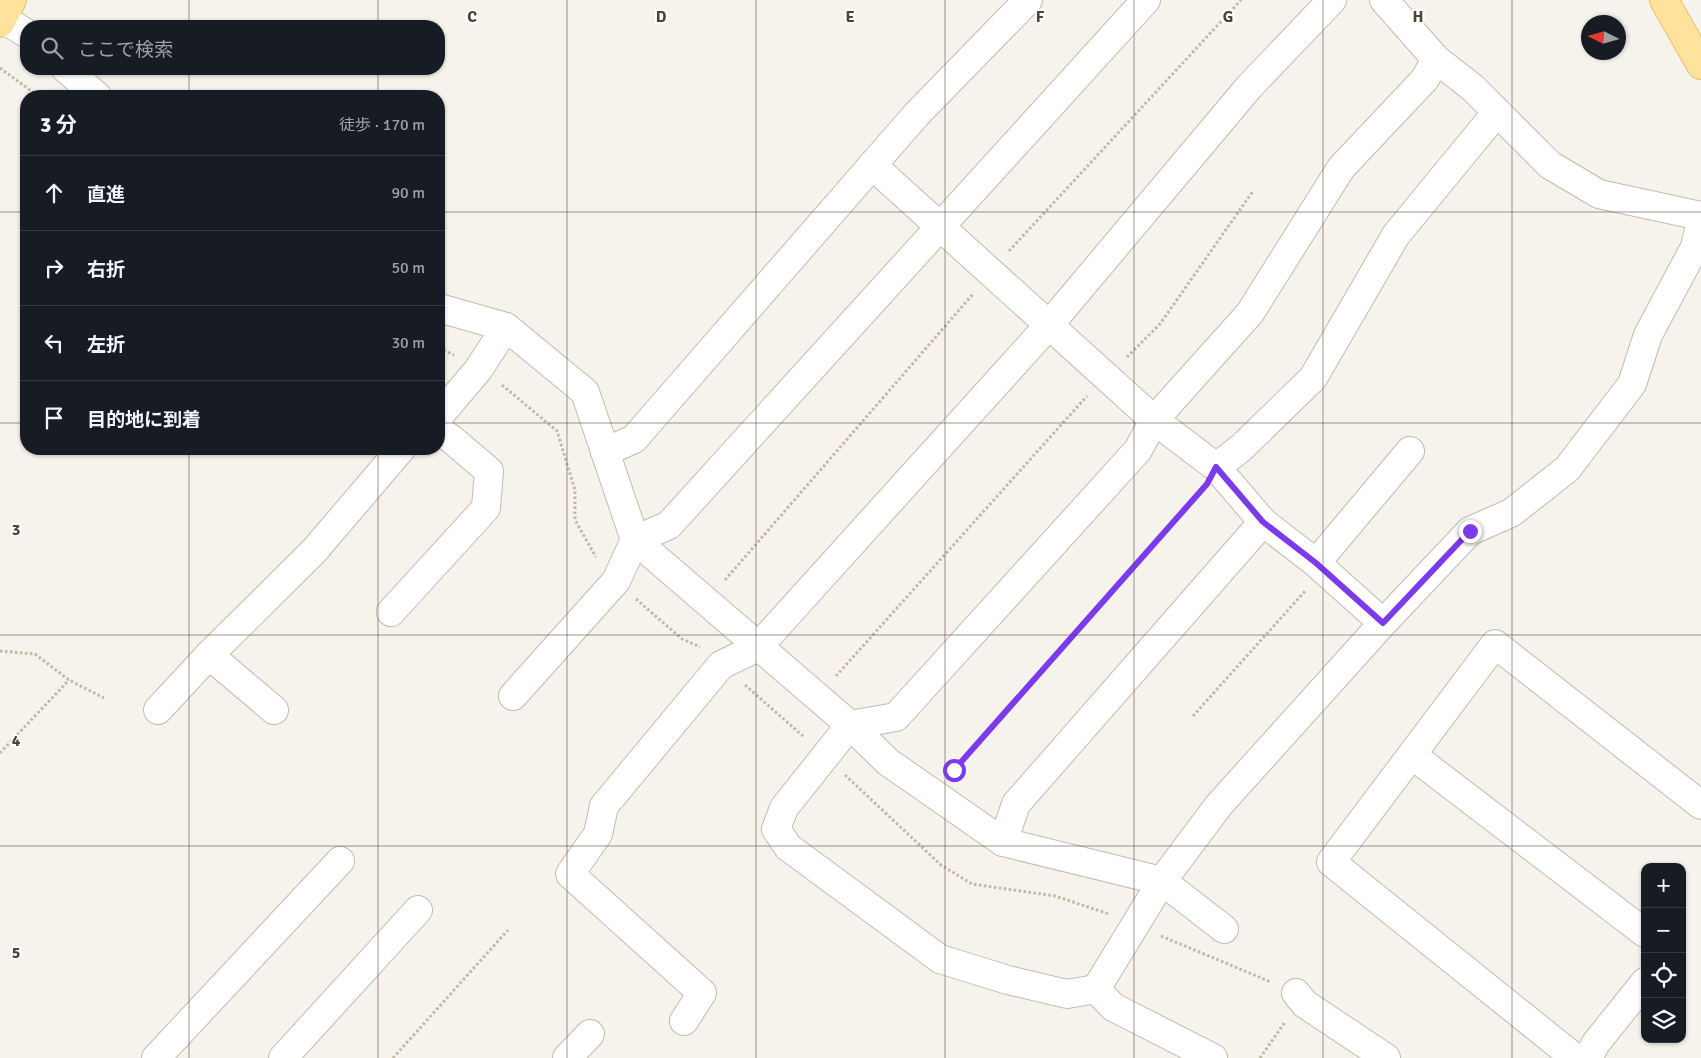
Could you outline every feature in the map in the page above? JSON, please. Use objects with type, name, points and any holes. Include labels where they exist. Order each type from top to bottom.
[{"type":"main road","points":[[1664,0],[1701,65]]},
{"type":"street","points":[[605,452],[634,439],[916,114],[1028,0]]},
{"type":"street","points":[[513,696],[616,581],[635,540],[669,525],[1146,0]]},
{"type":"street","points":[[684,1021],[702,993],[570,874],[598,834],[604,806],[721,665],[758,647],[1050,325],[1249,87],[1332,0]]},
{"type":"street","points":[[1384,0],[1436,59],[1473,88],[1550,165],[1599,194],[1701,216]]},
{"type":"street","points":[[4,14],[20,28]]},
{"type":"street","points":[[1436,59],[1424,79],[1341,168],[1250,313],[1154,420],[1138,450],[896,717],[850,725],[784,808],[776,829],[788,847],[940,959],[1008,980],[1067,994],[1096,989],[1162,881],[1219,805],[1383,623],[1470,531],[1511,513],[1567,470],[1632,384],[1648,335],[1695,247],[1701,220]]},
{"type":"street","points":[[73,75],[89,90]]},
{"type":"street","points":[[1216,467],[1241,448],[1312,378],[1396,235],[1497,112]]},
{"type":"street","points":[[872,165],[1154,420],[1216,467],[1263,522],[1316,563],[1383,623]]},
{"type":"street","points":[[445,310],[506,328],[585,392],[635,540],[850,725],[888,762],[1003,842],[1162,881],[1224,929]]},
{"type":"street","points":[[445,409],[478,370],[506,328]]},
{"type":"street","points":[[391,612],[486,508],[489,471],[445,436]]},
{"type":"street","points":[[1316,563],[1410,451]]},
{"type":"street","points":[[158,710],[209,655],[314,551],[396,455]]},
{"type":"street","points":[[1003,842],[1016,804],[1263,522]]},
{"type":"street","points":[[1575,1058],[1330,862],[1495,644],[1701,805]]},
{"type":"street","points":[[209,655],[274,710]]},
{"type":"street","points":[[1412,755],[1641,930]]},
{"type":"street","points":[[156,1058],[340,861]]},
{"type":"street","points":[[283,1058],[418,910]]},
{"type":"street","points":[[1588,1058],[1596,1043],[1641,987]]},
{"type":"street","points":[[1096,989],[1113,1007],[1213,1058]]},
{"type":"street","points":[[1296,993],[1305,1004],[1386,1058]]},
{"type":"street","points":[[567,1058],[590,1034]]},
{"type":"path","points":[[0,68],[30,90]]},
{"type":"path","points":[[835,676],[1105,376],[1122,363],[1160,324],[1252,191]]},
{"type":"path","points":[[954,770],[1207,484],[1216,467]]},
{"type":"path","points":[[1193,716],[1311,584],[1316,563]]},
{"type":"path","points":[[0,651],[35,654],[69,680],[104,698]]},
{"type":"path","points":[[0,753],[69,680]]},
{"type":"path","points":[[393,1058],[508,930]]},
{"type":"path","points":[[1260,1058],[1293,1011],[1296,993]]},
{"type":"route","points":[[954,770],[1207,484],[1216,467],[1243,496],[1263,522],[1316,563],[1383,623],[1470,531]]}]
